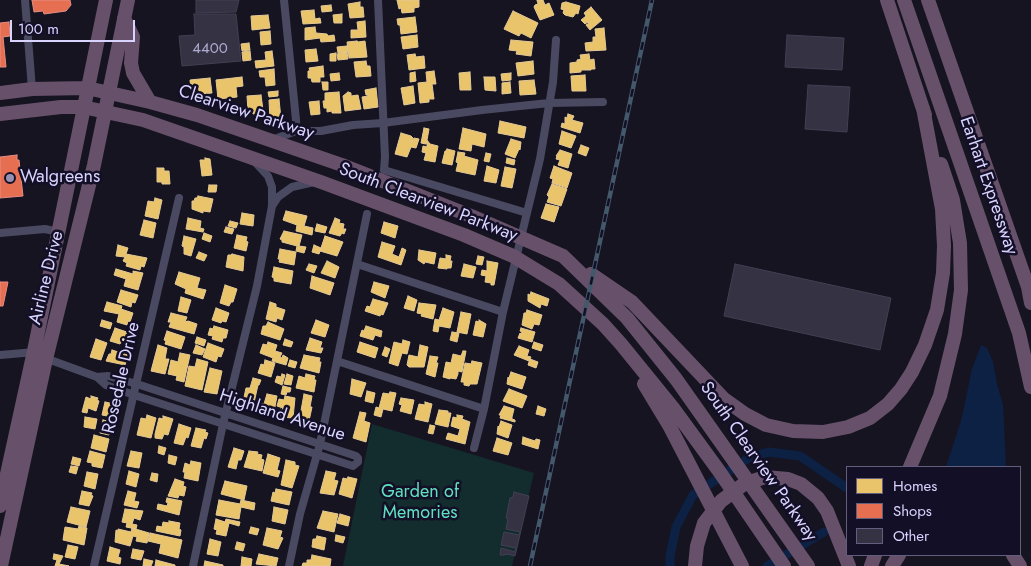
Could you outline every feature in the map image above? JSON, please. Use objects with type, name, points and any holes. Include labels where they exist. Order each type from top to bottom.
[{"type":"highway","name":"Airline Drive","points":[[1,566],[40,355],[59,232],[106,0]]},
{"type":"highway","name":"Airline Drive","points":[[0,506],[40,355],[94,165],[128,0]]},
{"type":"highway","points":[[887,0],[953,200],[960,243],[961,290],[955,334],[940,396],[911,465]]},
{"type":"highway","name":"Earhart Expressway","points":[[904,0],[1020,333],[1031,386]]},
{"type":"highway","name":"Earhart Expressway","points":[[928,0],[1031,303]]},
{"type":"highway","points":[[124,18],[132,37],[131,63],[134,73],[150,102]]},
{"type":"highway","name":"Clearview Parkway","points":[[0,92],[32,89],[88,88],[150,102],[197,115],[272,140],[342,165],[471,216]]},
{"type":"highway","points":[[0,114],[61,107],[105,112]]},
{"type":"highway","points":[[563,256],[632,302],[724,399],[745,414],[766,425],[793,431],[823,432],[848,427],[870,418],[888,404],[901,390],[925,345],[937,310],[943,273],[942,209],[923,108]]},
{"type":"highway","name":"South Clearview Parkway","points":[[105,112],[143,120],[321,182],[464,235],[513,256],[559,284],[603,324],[673,408],[784,566]]},
{"type":"highway","name":"South Clearview Parkway","points":[[471,216],[563,256],[628,318],[676,379],[808,566]]},
{"type":"highway","points":[[621,344],[670,427],[742,566]]},
{"type":"highway","points":[[696,566],[697,546],[704,523],[721,500],[744,484],[766,477],[788,478],[801,484],[818,498],[827,511],[849,566]]},
{"type":"street","points":[[25,0],[32,89]]},
{"type":"street","points":[[284,0],[296,131]]},
{"type":"street","points":[[378,0],[384,170],[527,213]]},
{"type":"street","points":[[474,448],[484,409],[503,312],[540,159],[556,40]]},
{"type":"street","points":[[272,140],[296,131],[321,131],[353,125],[549,103],[603,102]]},
{"type":"street","points":[[193,566],[257,286],[272,206],[272,187],[268,176],[252,158]]},
{"type":"street","points":[[272,206],[278,197],[292,187],[305,183],[321,182]]},
{"type":"street","name":"Rosedale Drive","points":[[94,566],[179,198]]},
{"type":"street","points":[[289,566],[300,514],[320,444],[367,214]]},
{"type":"street","points":[[0,234],[45,230],[59,232]]},
{"type":"street","points":[[357,264],[503,312]]},
{"type":"street","points":[[0,355],[40,355]]},
{"type":"street","name":"Highland Avenue","points":[[40,355],[97,377],[106,385],[134,395],[352,466],[358,462],[356,456],[137,384],[108,376],[97,377]]},
{"type":"street","points":[[337,361],[484,409]]},
{"type":"green space","name":"Garden of Memories","points":[[372,424],[534,473],[512,566],[343,566]]},
{"type":"water","points":[[981,345],[987,348],[993,362],[1003,405],[1006,466],[946,466],[961,421],[972,369]]},
{"type":"building: Homes","points":[[397,0],[419,0],[419,7],[414,8],[414,12],[402,13]]},
{"type":"building: Homes","points":[[537,0],[543,0],[545,5],[549,3],[554,15],[540,20],[534,7],[538,4]]},
{"type":"building: Homes","points":[[360,2],[360,7],[363,7],[364,17],[350,18],[348,4]]},
{"type":"building: Homes","points":[[566,2],[580,6],[578,14],[576,13],[573,17],[563,13],[564,10],[561,9],[562,3]]},
{"type":"building: Homes","points":[[331,5],[332,11],[322,12],[321,6]]},
{"type":"building: Homes","points":[[591,7],[602,20],[590,30],[586,25],[589,23],[585,24],[581,20],[586,16],[584,13]]},
{"type":"building: Homes","points":[[314,10],[315,19],[320,18],[321,23],[303,24],[301,11]]},
{"type":"building: Homes","points":[[513,11],[538,23],[531,38],[521,33],[519,36],[504,29]]},
{"type":"building: Homes","points":[[342,14],[342,23],[334,23],[333,15]]},
{"type":"building: Homes","points":[[268,15],[270,28],[252,30],[251,16]]},
{"type":"building: Homes","points":[[415,17],[417,32],[401,34],[397,19]]},
{"type":"building: Homes","points":[[365,21],[366,37],[351,38],[351,30],[358,30],[357,22]]},
{"type":"building: Homes","points":[[315,27],[316,33],[327,34],[328,36],[334,35],[335,41],[321,42],[320,38],[305,40],[305,28]]},
{"type":"building: Homes","points":[[604,28],[606,50],[586,51],[585,43],[593,42],[593,37],[596,37],[595,29]]},
{"type":"building: Homes","points":[[270,31],[271,44],[261,45],[260,32]]},
{"type":"building: Homes","points":[[417,35],[418,47],[403,49],[401,37]]},
{"type":"building: Homes","points":[[511,40],[533,42],[531,56],[516,54],[517,51],[509,50]]},
{"type":"building: Homes","points":[[365,41],[367,57],[349,58],[347,42]]},
{"type":"building: Homes","points":[[249,43],[250,50],[242,51],[241,44]]},
{"type":"building: Homes","points":[[347,46],[348,52],[338,53],[337,47]]},
{"type":"building: Homes","points":[[316,49],[318,61],[306,62],[305,50]]},
{"type":"building: Homes","points":[[250,51],[251,60],[243,61],[242,52]]},
{"type":"building: Homes","points":[[272,51],[274,66],[256,68],[255,61],[266,60],[265,52]]},
{"type":"building: Homes","points":[[347,52],[348,59],[338,60],[337,54]]},
{"type":"building: Homes","points":[[336,53],[336,61],[330,61],[330,54]]},
{"type":"building: Homes","points":[[415,54],[416,57],[424,56],[425,68],[409,70],[407,55]]},
{"type":"building: Homes","points":[[589,54],[590,60],[594,59],[595,69],[570,73],[570,63],[581,59],[580,55]]},
{"type":"building: Homes","points":[[366,61],[367,66],[370,66],[371,76],[356,77],[354,62]]},
{"type":"building: Homes","points":[[533,61],[534,74],[518,76],[516,63]]},
{"type":"building: Homes","points":[[323,66],[324,77],[320,77],[320,82],[312,82],[311,78],[308,78],[309,68]]},
{"type":"building: Homes","points":[[274,69],[275,85],[266,86],[265,77],[260,77],[259,71]]},
{"type":"building: Homes","points":[[434,71],[436,84],[432,84],[434,99],[429,99],[429,102],[420,103],[418,83],[427,82],[426,72]]},
{"type":"building: Homes","points":[[415,72],[416,81],[410,82],[410,73]]},
{"type":"building: Homes","points":[[470,72],[471,90],[460,90],[459,73]]},
{"type":"building: Homes","points":[[339,73],[340,80],[331,81],[330,74]]},
{"type":"building: Homes","points":[[511,73],[511,80],[502,81],[501,74]]},
{"type":"building: Homes","points":[[585,75],[586,91],[572,91],[571,76]]},
{"type":"building: Homes","points":[[242,77],[243,86],[236,87],[237,97],[218,99],[216,80]]},
{"type":"building: Homes","points":[[484,77],[495,77],[496,91],[485,90]]},
{"type":"building: Homes","points":[[210,78],[212,93],[199,94],[199,89],[191,90],[190,80]]},
{"type":"building: Homes","points":[[534,80],[536,94],[520,95],[519,81]]},
{"type":"building: Homes","points":[[322,82],[328,82],[328,90],[323,90]]},
{"type":"building: Homes","points":[[510,82],[511,93],[502,94],[502,83]]},
{"type":"building: Homes","points":[[413,86],[415,103],[404,105],[401,88]]},
{"type":"building: Homes","points":[[376,88],[378,107],[364,109],[362,97],[368,96],[365,90]]},
{"type":"building: Homes","points":[[278,91],[278,96],[269,97],[268,92]]},
{"type":"building: Homes","points":[[339,92],[341,113],[327,112],[323,101],[325,101],[325,93]]},
{"type":"building: Homes","points":[[348,92],[351,93],[351,96],[358,95],[361,109],[345,111],[343,96]]},
{"type":"building: Homes","points":[[261,95],[263,110],[258,110],[258,113],[253,114],[253,111],[248,111],[247,96]]},
{"type":"building: Homes","points":[[279,99],[281,119],[270,120],[269,100]]},
{"type":"building: Homes","points":[[319,101],[320,114],[311,115],[309,102]]},
{"type":"building: Homes","points":[[568,114],[574,116],[572,120],[583,123],[580,133],[561,127],[562,123],[565,124],[565,117],[567,118]]},
{"type":"building: Homes","points":[[500,121],[526,127],[524,138],[498,133]]},
{"type":"building: Homes","points":[[424,128],[429,129],[427,140],[430,144],[438,146],[435,162],[424,160],[426,153],[422,152],[423,146],[427,147],[427,144],[426,142],[426,144],[421,143]]},
{"type":"building: Homes","points":[[463,128],[486,134],[484,147],[472,144],[471,151],[459,149]]},
{"type":"building: Homes","points":[[562,131],[576,136],[571,148],[559,144]]},
{"type":"building: Homes","points":[[401,133],[413,138],[411,143],[414,138],[419,139],[416,148],[411,147],[407,157],[395,154]]},
{"type":"building: Homes","points":[[511,139],[521,142],[520,150],[515,158],[505,154]]},
{"type":"building: Homes","points":[[581,145],[589,148],[586,156],[578,153]]},
{"type":"building: Homes","points":[[447,149],[455,151],[452,165],[442,163]]},
{"type":"building: Homes","points":[[560,150],[572,154],[568,168],[558,165],[560,160],[556,159],[556,156]]},
{"type":"building: Homes","points":[[458,152],[465,153],[464,156],[478,160],[475,175],[456,171]]},
{"type":"building: Homes","points":[[486,153],[491,154],[489,162],[484,161]]},
{"type":"building: Homes","points":[[205,158],[210,159],[212,175],[202,176],[200,160],[205,160]]},
{"type":"building: Homes","points":[[507,158],[515,160],[514,165],[506,163]]},
{"type":"building: Homes","points":[[487,166],[499,170],[496,183],[484,181]]},
{"type":"building: Homes","points":[[554,166],[572,173],[567,188],[552,183],[553,179],[550,178]]},
{"type":"building: Homes","points":[[505,167],[516,169],[512,188],[501,186]]},
{"type":"building: Homes","points":[[157,168],[164,168],[164,171],[169,171],[170,184],[157,182]]},
{"type":"building: Homes","points":[[552,184],[567,189],[561,206],[547,202],[549,197],[547,195]]},
{"type":"building: Homes","points":[[209,185],[217,185],[216,192],[208,192]]},
{"type":"building: Homes","points":[[198,196],[213,199],[210,212],[203,211],[203,213],[192,209],[192,201]]},
{"type":"building: Homes","points":[[155,198],[162,200],[158,219],[145,216],[148,201],[154,202]]},
{"type":"building: Homes","points":[[546,204],[559,207],[554,222],[541,218]]},
{"type":"building: Homes","points":[[286,211],[307,216],[304,226],[313,228],[312,235],[296,231],[297,225],[283,220]]},
{"type":"building: Homes","points":[[242,213],[254,215],[253,226],[240,224]]},
{"type":"building: Homes","points":[[188,218],[201,221],[200,228],[204,229],[203,232],[186,229]]},
{"type":"building: Homes","points":[[335,218],[340,220],[339,223],[344,224],[343,229],[346,229],[344,234],[342,233],[340,236],[329,233]]},
{"type":"building: Homes","points":[[144,220],[156,223],[153,238],[140,235]]},
{"type":"building: Homes","points":[[230,221],[238,223],[236,228],[228,226]]},
{"type":"building: Homes","points":[[384,222],[398,226],[395,238],[381,233]]},
{"type":"building: Homes","points":[[317,224],[327,227],[325,233],[315,231]]},
{"type":"building: Homes","points":[[226,227],[234,229],[232,234],[224,232]]},
{"type":"building: Homes","points":[[284,231],[302,235],[299,246],[306,247],[304,253],[296,251],[297,246],[282,242],[280,239]]},
{"type":"building: Homes","points":[[204,233],[212,236],[210,242],[202,239]]},
{"type":"building: Homes","points":[[237,235],[247,237],[246,251],[234,248]]},
{"type":"building: Homes","points":[[184,236],[196,239],[191,256],[184,254],[184,247],[182,246]]},
{"type":"building: Homes","points":[[325,236],[343,242],[337,256],[320,251]]},
{"type":"building: Homes","points":[[382,242],[395,246],[392,254],[399,257],[402,248],[406,250],[401,265],[378,257]]},
{"type":"building: Homes","points":[[118,245],[128,248],[126,254],[147,258],[144,267],[141,266],[140,270],[126,266],[127,263],[123,261],[125,257],[116,256]]},
{"type":"building: Homes","points":[[314,245],[321,248],[319,254],[312,252]]},
{"type":"building: Homes","points":[[280,249],[296,252],[294,265],[279,262]]},
{"type":"building: Homes","points":[[419,250],[436,253],[434,264],[425,262],[424,264],[418,260]]},
{"type":"building: Homes","points":[[199,252],[207,255],[204,261],[196,258]]},
{"type":"building: Homes","points":[[228,255],[244,257],[243,271],[226,267]]},
{"type":"building: Homes","points":[[446,255],[451,256],[451,268],[438,268],[440,258],[446,259]]},
{"type":"building: Homes","points":[[478,256],[484,257],[482,265],[476,264]]},
{"type":"building: Homes","points":[[327,261],[339,267],[335,278],[321,273]]},
{"type":"building: Homes","points":[[487,261],[498,263],[494,285],[485,282],[486,276],[481,275],[482,270],[487,271]]},
{"type":"building: Homes","points":[[309,264],[317,266],[314,273],[306,270]]},
{"type":"building: Homes","points":[[464,264],[476,267],[473,278],[461,276]]},
{"type":"building: Homes","points":[[274,267],[293,271],[291,284],[274,281],[272,277]]},
{"type":"building: Homes","points":[[116,269],[133,274],[133,271],[143,273],[138,290],[124,286],[126,279],[114,275]]},
{"type":"building: Homes","points":[[179,272],[200,278],[197,288],[206,290],[203,299],[185,293],[186,289],[175,284]]},
{"type":"building: Homes","points":[[312,276],[334,283],[330,295],[310,288]]},
{"type":"building: Homes","points":[[374,282],[389,286],[385,298],[371,292]]},
{"type":"building: Homes","points":[[225,285],[237,289],[233,302],[229,306],[220,303]]},
{"type":"building: Homes","points":[[121,290],[138,295],[135,303],[132,302],[131,307],[117,302]]},
{"type":"building: Homes","points":[[531,292],[549,299],[547,306],[541,304],[540,308],[528,301],[528,294],[530,295]]},
{"type":"building: Homes","points":[[408,296],[417,300],[414,311],[404,308]]},
{"type":"building: Homes","points":[[181,297],[191,300],[187,313],[178,311]]},
{"type":"building: Homes","points":[[373,299],[388,303],[383,315],[381,314],[380,316],[365,311],[367,306],[370,307]]},
{"type":"building: Homes","points":[[107,302],[122,306],[121,309],[133,313],[127,325],[117,322],[119,314],[104,311]]},
{"type":"building: Homes","points":[[270,302],[276,304],[276,307],[285,310],[282,320],[277,318],[276,322],[266,319]]},
{"type":"building: Homes","points":[[419,303],[436,305],[433,319],[417,313]]},
{"type":"building: Homes","points":[[216,308],[229,313],[226,322],[222,321],[221,323],[212,320]]},
{"type":"building: Homes","points":[[443,308],[454,312],[450,328],[439,326],[438,332],[433,331],[435,319],[439,320]]},
{"type":"building: Homes","points":[[527,310],[542,315],[539,325],[534,324],[532,329],[522,325],[524,313]]},
{"type":"building: Homes","points":[[461,312],[471,314],[467,334],[457,332]]},
{"type":"building: Homes","points":[[171,313],[187,317],[185,322],[197,324],[194,334],[169,327],[171,322],[168,322]]},
{"type":"building: Homes","points":[[102,320],[112,323],[110,329],[100,326]]},
{"type":"building: Homes","points":[[316,320],[329,325],[325,337],[311,333]]},
{"type":"building: Homes","points":[[479,320],[486,324],[483,337],[473,335],[476,321],[479,322]]},
{"type":"building: Homes","points":[[268,322],[284,329],[280,340],[261,334],[263,326],[266,326]]},
{"type":"building: Homes","points":[[214,326],[228,330],[226,338],[223,338],[222,342],[212,339],[213,336],[208,335],[210,328],[213,329]]},
{"type":"building: Homes","points":[[366,326],[382,331],[381,337],[375,335],[373,340],[360,336]]},
{"type":"building: Homes","points":[[115,328],[127,332],[124,341],[122,340],[120,344],[110,341]]},
{"type":"building: Homes","points":[[521,328],[535,332],[532,342],[518,338],[522,332],[520,331]]},
{"type":"building: Homes","points":[[167,331],[185,337],[181,349],[165,344],[166,341],[164,340]]},
{"type":"building: Homes","points":[[452,332],[459,333],[457,342],[450,340]]},
{"type":"building: Homes","points":[[197,337],[206,340],[204,346],[195,343]]},
{"type":"building: Homes","points":[[310,338],[322,342],[320,348],[323,348],[321,353],[306,350]]},
{"type":"building: Homes","points":[[96,339],[107,343],[101,360],[90,357]]},
{"type":"building: Homes","points":[[285,339],[293,342],[291,347],[283,345]]},
{"type":"building: Homes","points":[[403,340],[410,342],[407,354],[402,353],[398,366],[389,363],[394,342],[402,344]]},
{"type":"building: Homes","points":[[268,342],[277,345],[275,351],[282,353],[280,357],[282,358],[283,355],[288,358],[286,365],[272,361],[273,358],[260,353],[263,344],[267,345]]},
{"type":"building: Homes","points":[[360,342],[378,348],[375,358],[357,352]]},
{"type":"building: Homes","points":[[534,342],[543,345],[541,351],[532,348]]},
{"type":"building: Homes","points":[[208,343],[224,349],[221,357],[218,356],[216,362],[203,357]]},
{"type":"building: Homes","points":[[158,345],[167,348],[165,359],[169,359],[165,374],[151,371]]},
{"type":"building: Homes","points":[[196,345],[205,349],[202,355],[193,353]]},
{"type":"building: Homes","points":[[420,345],[428,347],[424,367],[409,367],[407,365],[409,355],[418,357]]},
{"type":"building: Homes","points":[[519,346],[529,350],[527,356],[531,357],[529,361],[514,355]]},
{"type":"building: Homes","points":[[385,347],[390,349],[387,357],[382,355]]},
{"type":"building: Homes","points":[[112,350],[128,355],[125,365],[106,361]]},
{"type":"building: Homes","points":[[463,351],[466,351],[462,372],[458,371],[456,379],[443,377],[446,362],[451,363],[453,354],[461,356]]},
{"type":"building: Homes","points":[[180,353],[190,355],[184,382],[176,380],[177,376],[168,374],[171,360],[178,362]]},
{"type":"building: Homes","points":[[304,355],[320,358],[319,373],[300,368]]},
{"type":"building: Homes","points":[[430,356],[438,357],[435,377],[426,374]]},
{"type":"building: Homes","points":[[197,359],[208,362],[202,390],[185,386],[189,366],[195,367]]},
{"type":"building: Homes","points":[[530,359],[538,362],[536,368],[528,365]]},
{"type":"building: Homes","points":[[265,360],[275,363],[271,377],[258,373],[261,364],[264,365]]},
{"type":"building: Homes","points":[[290,360],[297,362],[295,368],[288,366]]},
{"type":"building: Homes","points":[[472,361],[482,363],[477,384],[464,385],[464,382],[461,382],[465,363],[471,364]]},
{"type":"building: Homes","points":[[210,368],[222,371],[217,394],[204,392]]},
{"type":"building: Homes","points":[[511,372],[526,377],[522,389],[507,384]]},
{"type":"building: Homes","points":[[282,374],[285,375],[282,385],[275,382],[277,376],[281,377]]},
{"type":"building: Homes","points":[[287,374],[293,376],[291,385],[284,384]]},
{"type":"building: Homes","points":[[306,374],[315,376],[314,392],[296,388],[299,376],[305,378]]},
{"type":"building: Homes","points":[[253,378],[261,380],[253,407],[247,406],[247,403],[243,402],[246,388],[250,388]]},
{"type":"building: Homes","points":[[352,379],[366,383],[361,397],[350,394]]},
{"type":"building: Homes","points":[[283,386],[291,388],[290,392],[287,392],[286,395],[281,394]]},
{"type":"building: Homes","points":[[509,389],[527,396],[522,408],[503,401]]},
{"type":"building: Homes","points":[[367,391],[375,393],[373,403],[365,401]]},
{"type":"building: Homes","points":[[390,392],[396,393],[392,411],[383,409],[381,417],[374,415],[376,407],[379,408],[383,393],[389,394]]},
{"type":"building: Homes","points":[[267,394],[277,396],[274,412],[267,410],[267,412],[260,408],[261,403],[264,404]]},
{"type":"building: Homes","points":[[304,394],[312,396],[309,421],[305,421],[305,423],[299,422]]},
{"type":"building: Homes","points":[[91,396],[98,398],[97,400],[99,401],[96,411],[88,408],[87,413],[82,412],[86,397],[91,399]]},
{"type":"building: Homes","points":[[285,396],[295,398],[293,418],[278,415],[280,409],[282,410],[283,408],[277,406],[279,399],[284,400]]},
{"type":"building: Homes","points":[[401,398],[414,400],[411,414],[400,411],[402,405],[399,404]]},
{"type":"building: Homes","points":[[105,402],[115,404],[112,417],[102,415]]},
{"type":"building: Homes","points":[[425,402],[432,404],[428,422],[415,419],[419,404],[425,405]]},
{"type":"building: Homes","points":[[504,406],[514,409],[512,419],[515,422],[500,418],[501,415],[499,415]]},
{"type":"building: Homes","points":[[538,406],[546,409],[544,416],[536,414]]},
{"type":"building: Homes","points":[[439,410],[451,413],[448,427],[435,424]]},
{"type":"building: Homes","points":[[360,412],[366,413],[364,421],[370,423],[366,442],[353,438]]},
{"type":"building: Homes","points":[[147,415],[156,418],[151,438],[137,435],[141,418],[146,419]]},
{"type":"building: Homes","points":[[457,415],[463,416],[462,419],[470,422],[465,444],[446,439],[448,433],[458,436],[460,429],[451,426],[453,417],[457,418]]},
{"type":"building: Homes","points":[[163,416],[173,419],[168,435],[164,434],[162,439],[155,438],[159,418],[163,419]]},
{"type":"building: Homes","points":[[85,417],[97,419],[95,429],[84,427]]},
{"type":"building: Homes","points":[[103,420],[112,422],[109,435],[100,433]]},
{"type":"building: Homes","points":[[501,421],[512,425],[508,438],[497,434]]},
{"type":"building: Homes","points":[[179,424],[191,428],[188,438],[186,437],[183,445],[174,443]]},
{"type":"building: Homes","points":[[430,425],[435,426],[433,434],[428,433]]},
{"type":"building: Homes","points":[[196,428],[206,430],[205,432],[208,433],[206,439],[204,438],[201,448],[191,446]]},
{"type":"building: Homes","points":[[94,435],[109,439],[106,452],[91,448]]},
{"type":"building: Homes","points":[[523,437],[535,441],[536,439],[540,440],[538,449],[522,444]]},
{"type":"building: Homes","points":[[497,438],[512,443],[508,455],[493,451]]},
{"type":"building: Homes","points":[[159,446],[166,448],[164,455],[158,453]]},
{"type":"building: Homes","points":[[234,448],[244,451],[241,460],[238,460],[236,469],[228,467]]},
{"type":"building: Homes","points":[[90,451],[105,455],[102,468],[92,466],[92,463],[87,462]]},
{"type":"building: Homes","points":[[131,451],[142,453],[139,468],[127,466]]},
{"type":"building: Homes","points":[[249,451],[258,452],[257,454],[262,455],[261,459],[264,460],[262,471],[244,467]]},
{"type":"building: Homes","points":[[268,454],[280,458],[277,470],[280,471],[278,477],[263,473]]},
{"type":"building: Homes","points":[[169,455],[177,457],[175,465],[168,463]]},
{"type":"building: Homes","points":[[73,457],[81,459],[79,466],[71,464]]},
{"type":"building: Homes","points":[[286,460],[295,462],[295,465],[299,466],[292,488],[281,485]]},
{"type":"building: Homes","points":[[191,461],[201,463],[198,481],[184,478],[185,463],[190,465]]},
{"type":"building: Homes","points":[[71,466],[78,467],[76,474],[69,472]]},
{"type":"building: Homes","points":[[129,471],[139,474],[136,487],[126,484]]},
{"type":"building: Homes","points":[[326,471],[336,473],[334,480],[338,481],[334,495],[320,493]]},
{"type":"building: Homes","points":[[87,472],[98,474],[95,489],[84,486]]},
{"type":"building: Homes","points":[[152,473],[158,474],[157,482],[150,480]]},
{"type":"building: Homes","points":[[348,477],[357,479],[352,498],[339,494],[343,478],[347,479]]},
{"type":"building: Homes","points":[[175,479],[184,482],[183,486],[186,487],[184,496],[179,495],[178,498],[168,496]]},
{"type":"building: Homes","points":[[225,481],[247,486],[244,500],[221,494]]},
{"type":"building: Homes","points":[[276,489],[292,492],[289,505],[271,501],[273,492],[275,493]]},
{"type":"building: Homes","points":[[82,491],[92,493],[91,495],[93,496],[89,506],[79,504]]},
{"type":"building: Homes","points":[[128,491],[136,493],[134,501],[139,502],[137,508],[124,505]]},
{"type":"building: Homes","points":[[167,498],[182,501],[179,515],[157,509],[158,504],[167,506]]},
{"type":"building: Homes","points":[[219,500],[240,504],[241,500],[255,503],[254,510],[241,507],[239,519],[216,515]]},
{"type":"building: Homes","points":[[71,507],[90,511],[86,527],[67,522]]},
{"type":"building: Homes","points":[[274,507],[288,510],[285,524],[272,521]]},
{"type":"building: Homes","points":[[125,509],[143,511],[140,520],[134,518],[132,524],[137,525],[136,529],[126,527],[127,523],[122,522]]},
{"type":"building: Homes","points":[[323,511],[338,514],[334,532],[317,528]]},
{"type":"building: Homes","points":[[340,514],[350,517],[348,526],[337,523]]},
{"type":"building: Homes","points":[[216,519],[225,522],[226,519],[240,522],[239,526],[229,523],[226,536],[216,534],[217,530],[214,529]]},
{"type":"building: Homes","points":[[169,521],[180,523],[180,536],[156,531],[157,526],[162,527],[163,522],[169,523]]},
{"type":"building: Homes","points":[[79,526],[87,528],[84,545],[63,540],[65,527],[78,529]]},
{"type":"building: Homes","points":[[251,527],[259,529],[257,535],[249,533]]},
{"type":"building: Homes","points":[[132,528],[149,533],[147,543],[136,541],[137,537],[133,536],[130,546],[115,542],[116,530],[131,532]]},
{"type":"building: Homes","points":[[267,528],[282,531],[280,537],[283,538],[278,549],[263,545]]},
{"type":"building: Homes","points":[[150,533],[182,540],[178,558],[159,553],[161,544],[148,541]]},
{"type":"building: Homes","points":[[336,535],[345,537],[343,543],[335,541]]},
{"type":"building: Homes","points":[[317,536],[326,538],[324,550],[312,547],[313,539],[316,539]]},
{"type":"building: Homes","points":[[210,539],[221,542],[218,556],[207,554]]},
{"type":"building: Homes","points":[[237,542],[245,544],[243,551],[235,549]]},
{"type":"building: Homes","points":[[68,545],[78,547],[75,559],[65,557]]},
{"type":"building: Homes","points":[[110,547],[120,550],[118,557],[121,558],[120,564],[107,561]]},
{"type":"building: Homes","points":[[133,549],[144,551],[141,560],[131,558]]},
{"type":"building: Homes","points":[[54,554],[63,556],[59,564],[69,566],[55,566],[57,560],[53,559]]},
{"type":"building: Homes","points":[[259,554],[278,558],[276,566],[256,564]]},
{"type":"building: Homes","points":[[312,555],[331,559],[330,566],[302,566],[303,563],[307,563],[307,560],[311,560]]},
{"type":"building: Homes","points":[[242,557],[252,559],[251,566],[241,566]]},
{"type":"building: Homes","points":[[144,559],[153,561],[151,566],[143,566]]},
{"type":"building: Homes","points":[[156,560],[175,565],[175,566],[155,566]]},
{"type":"building: Homes","points":[[205,561],[223,565],[223,566],[204,566]]},
{"type":"building: Shops","points":[[32,0],[70,0],[71,5],[66,11],[44,14],[43,11],[34,12]]},
{"type":"building: Shops","points":[[9,22],[10,36],[3,37],[6,67],[0,67],[0,23]]},
{"type":"building: Shops","name":"Walgreens","points":[[17,155],[23,196],[0,198],[0,157]]},
{"type":"building: Shops","points":[[0,282],[8,282],[3,306],[0,306]]},
{"type":"building: Other","points":[[196,0],[239,0],[236,12],[196,13]]},
{"type":"building: Other","points":[[194,14],[236,14],[241,61],[182,66],[179,36],[195,35]]},
{"type":"building: Other","points":[[787,35],[844,38],[842,70],[785,67]]},
{"type":"building: Other","points":[[808,85],[850,87],[847,132],[805,129]]},
{"type":"building: Other","points":[[735,264],[891,298],[880,350],[724,316]]},
{"type":"building: Other","points":[[514,492],[529,496],[515,556],[500,555],[501,548],[515,552],[516,548],[501,545],[504,532],[519,535],[520,532],[506,529],[510,498],[513,497]]},
{"type":"waterway","points":[[670,566],[670,556],[676,527],[693,495],[750,457],[769,452],[800,456],[846,487]]},
{"type":"waterway","points":[[767,566],[824,532]]},
{"type":"railway","points":[[530,566],[652,0]]},
{"type":"place","name":"Walgreens","points":[[10,178]]}]
